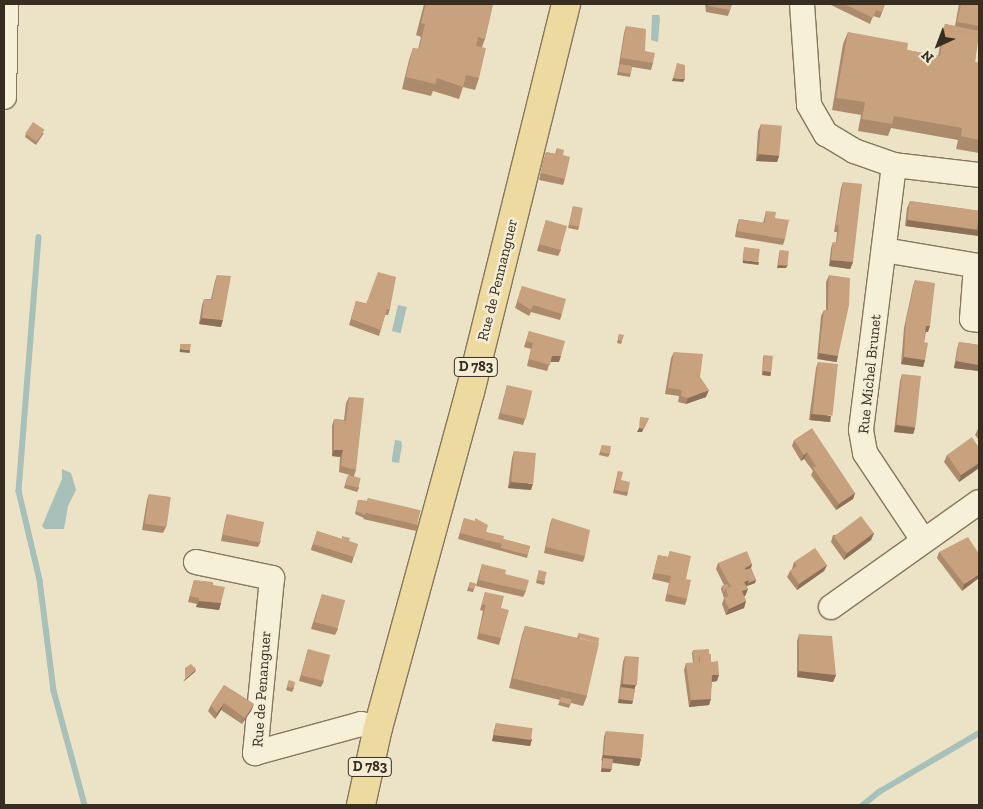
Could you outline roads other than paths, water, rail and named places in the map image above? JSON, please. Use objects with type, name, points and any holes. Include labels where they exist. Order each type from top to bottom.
[{"type":"main road","name":"Rue de Pennanguer","points":[[378,728],[470,392],[566,4]]},
{"type":"main road","name":"D 783","points":[[361,805],[378,728]]},
{"type":"street","points":[[4,97],[6,4]]},
{"type":"street","points":[[802,4],[809,105],[826,134],[854,151],[894,166],[979,175]]},
{"type":"street","name":"Rue Michel Brunet","points":[[894,166],[861,430],[865,453],[923,540]]},
{"type":"street","points":[[884,250],[978,266],[972,319],[979,320]]},
{"type":"street","points":[[831,607],[979,502]]},
{"type":"street","name":"Rue de Penanguer","points":[[196,562],[272,578],[255,753],[361,724],[378,728]]},
{"type":"water","points":[[652,15],[659,15],[660,18],[658,42],[651,40]]},
{"type":"water","points":[[398,305],[407,307],[401,333],[392,331]]},
{"type":"water","points":[[395,440],[401,441],[402,445],[399,463],[392,462]]},
{"type":"water","points":[[62,469],[71,473],[76,490],[68,506],[64,529],[45,529],[42,526],[62,479]]},
{"type":"waterway","points":[[39,237],[19,491],[40,580],[54,691],[85,805]]},
{"type":"waterway","points":[[863,805],[879,792],[979,733]]}]
